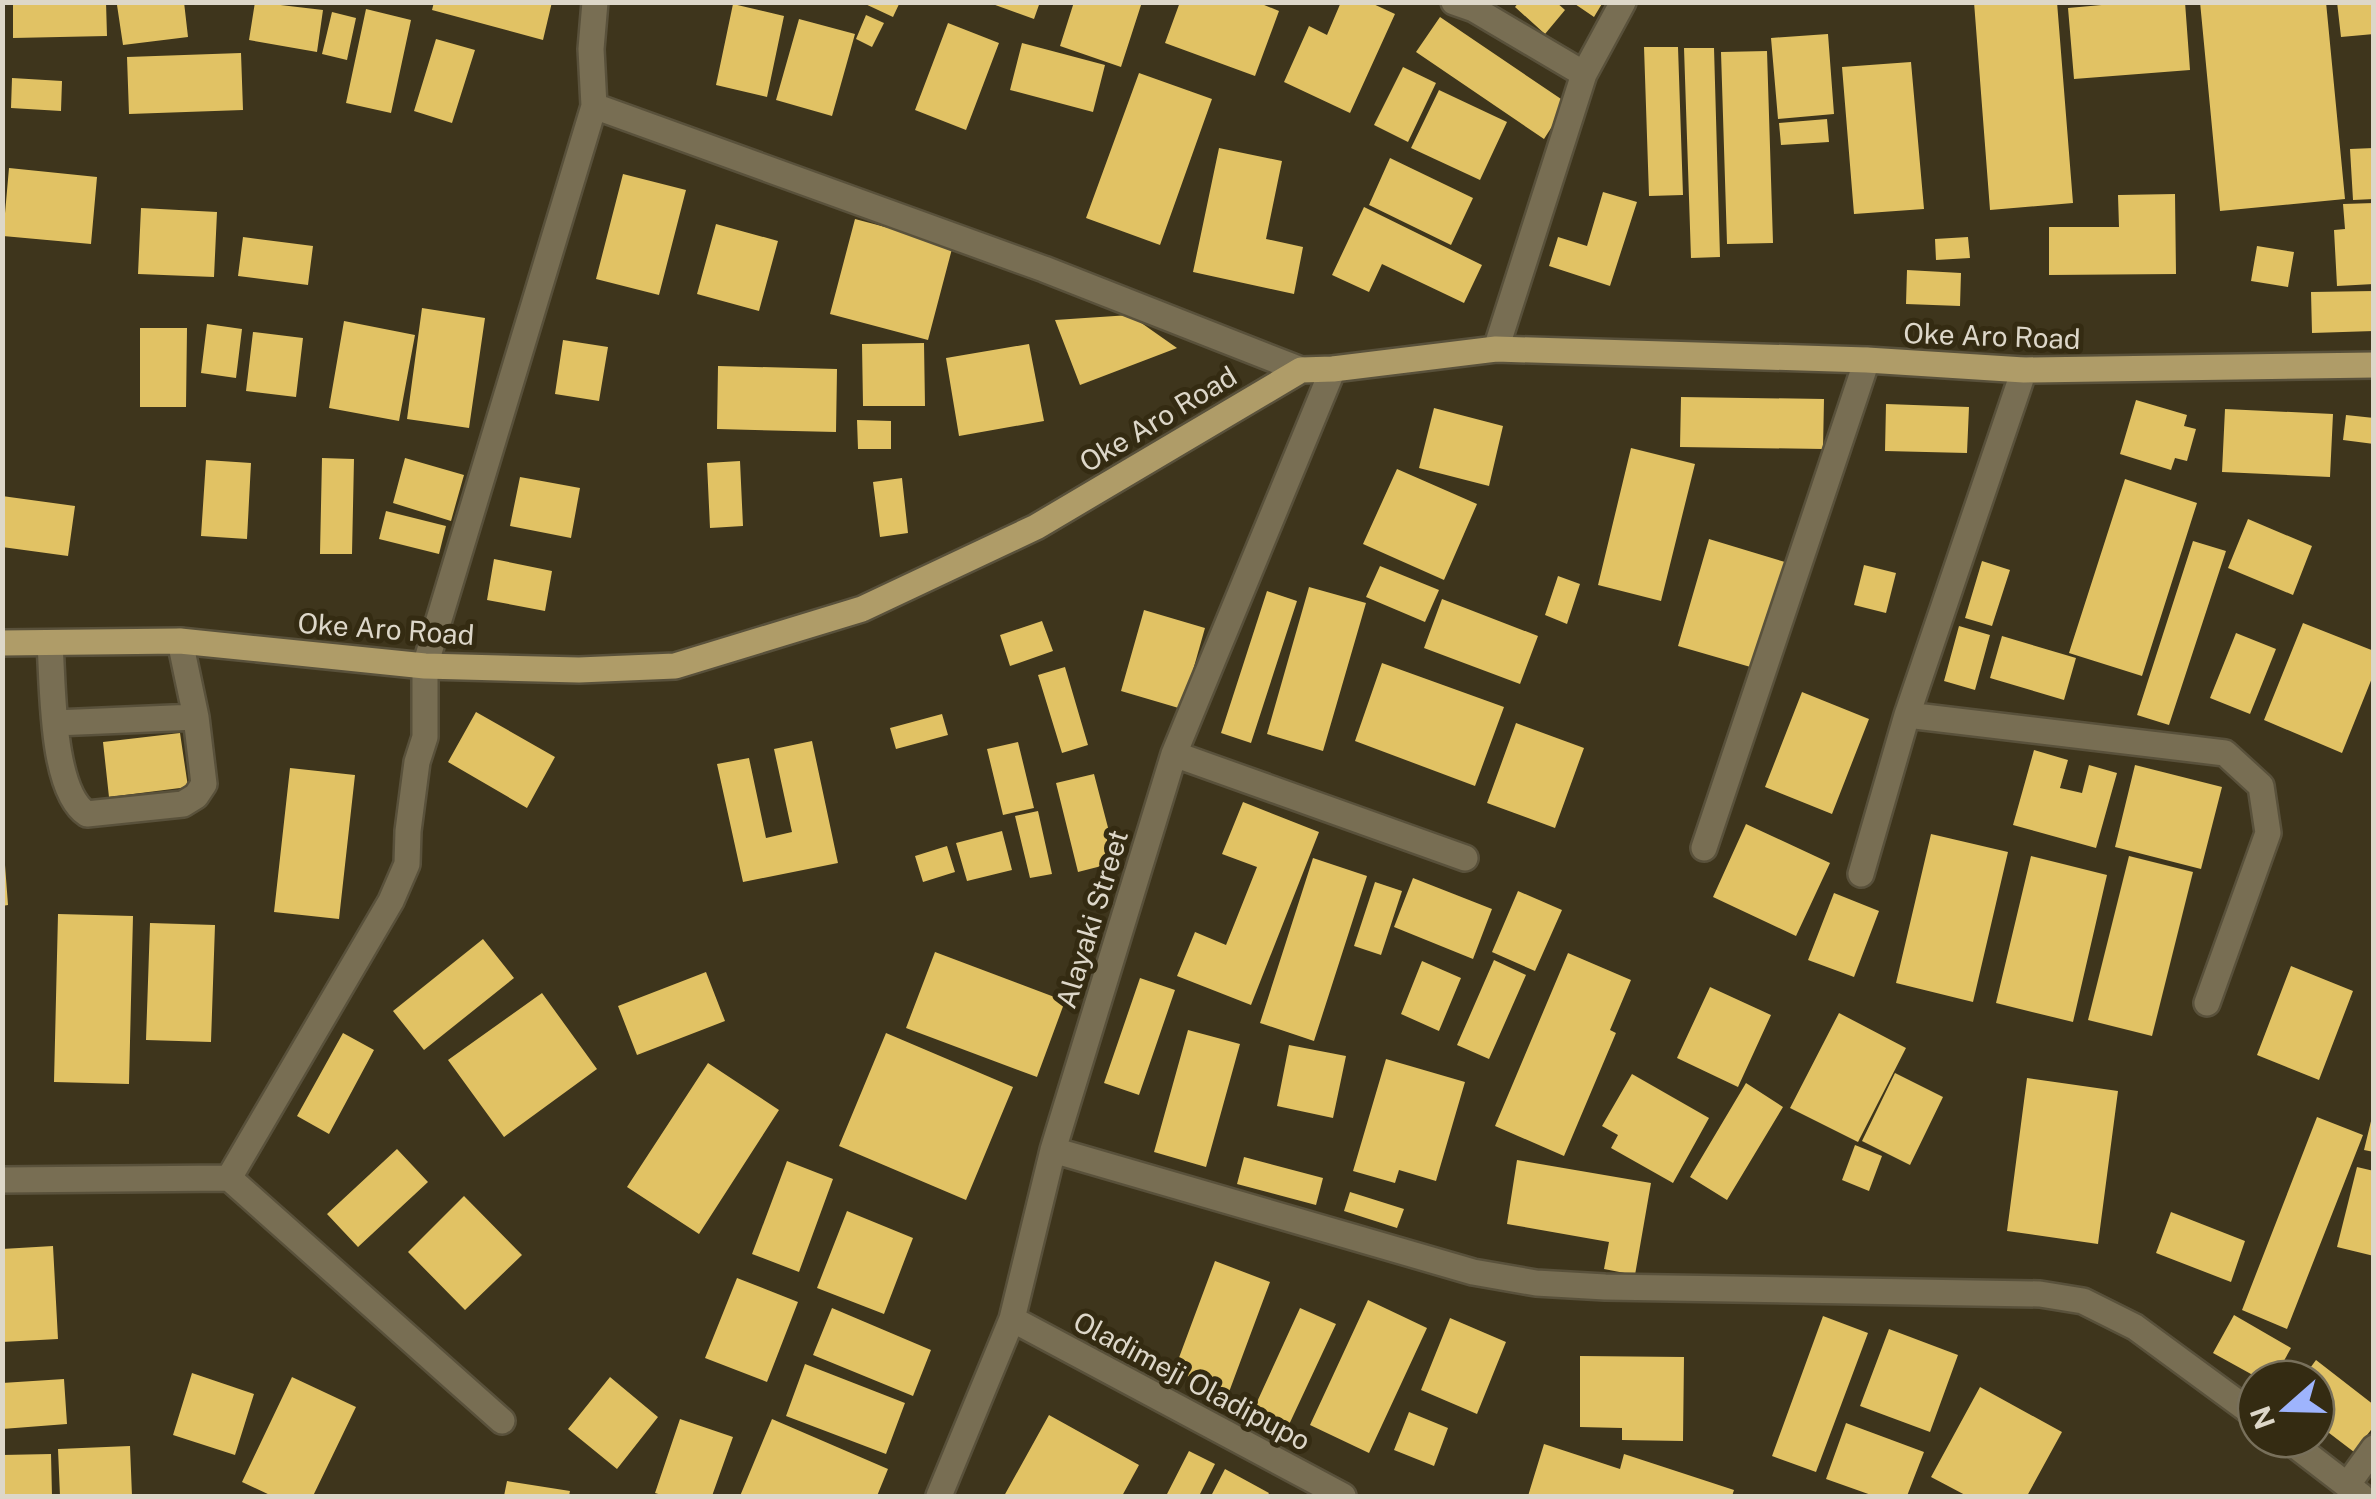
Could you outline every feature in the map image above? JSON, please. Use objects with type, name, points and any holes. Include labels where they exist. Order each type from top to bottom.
[{"type":"main road","name":"Oke Aro Road","points":[[2,643],[180,641],[425,666],[579,670],[675,666],[862,609],[1036,526],[1300,370],[1496,349],[1866,360],[2024,370],[2374,364]]},
{"type":"street","points":[[229,1178],[391,901],[408,864],[417,762],[425,736],[425,666],[594,106],[590,49],[595,2]]},
{"type":"street","points":[[1496,349],[1584,74],[1623,2]]},
{"type":"street","points":[[1467,5],[1584,74]]},
{"type":"street","points":[[594,106],[1025,262],[1300,370]]},
{"type":"street","points":[[1704,848],[1866,360]]},
{"type":"street","name":"Alayaki Street","points":[[939,1496],[1012,1319],[1052,1150],[1174,754],[1333,369]]},
{"type":"street","points":[[1861,874],[1908,715],[2024,370]]},
{"type":"street","points":[[50,644],[56,723],[71,798],[87,814],[183,804],[196,796],[204,784],[196,717],[180,641]]},
{"type":"street","points":[[1908,715],[2224,754],[2261,786],[2268,832],[2207,1003]]},
{"type":"street","points":[[56,723],[196,717]]},
{"type":"street","points":[[1174,754],[1465,858]]},
{"type":"street","points":[[1052,1150],[1473,1272],[1536,1283],[1625,1288],[2040,1294],[2084,1301],[2135,1327],[2236,1401]]},
{"type":"street","points":[[2,1180],[229,1178],[502,1421]]},
{"type":"street","name":"Oladimeji Oladipupo","points":[[1012,1319],[1343,1496]]},
{"type":"street","points":[[2313,1459],[2354,1490],[2374,1448]]},
{"type":"building","points":[[13,2],[106,2],[107,36],[13,38]]},
{"type":"building","points":[[184,2],[188,37],[123,45],[117,5]]},
{"type":"building","points":[[255,2],[323,10],[317,52],[249,40]]},
{"type":"building","points":[[434,2],[552,2],[543,40],[432,10]]},
{"type":"building","points":[[861,2],[900,2],[893,17]]},
{"type":"building","points":[[987,2],[1040,2],[1034,19]]},
{"type":"building","points":[[1074,2],[1142,2],[1121,67],[1060,46]]},
{"type":"building","points":[[1180,2],[1257,2],[1279,11],[1255,76],[1165,43]]},
{"type":"building","points":[[1341,2],[1369,2],[1395,14],[1350,113],[1284,82],[1309,26],[1327,35]]},
{"type":"building","points":[[1519,2],[1556,2],[1565,10],[1545,34],[1515,7]]},
{"type":"building","points":[[1572,2],[1603,2],[1594,17]]},
{"type":"building","points":[[1974,2],[2057,2],[2073,203],[1990,210]]},
{"type":"building","points":[[2185,2],[2190,70],[2074,79],[2068,8]]},
{"type":"building","points":[[2200,2],[2326,2],[2345,199],[2220,211]]},
{"type":"building","points":[[2337,2],[2374,2],[2374,34],[2341,37]]},
{"type":"building","points":[[733,4],[784,16],[767,97],[716,85]]},
{"type":"building","points":[[366,9],[411,20],[391,113],[346,103]]},
{"type":"building","points":[[332,12],[356,18],[347,60],[322,54]]},
{"type":"building","points":[[866,15],[884,23],[872,47],[856,39]]},
{"type":"building","points":[[1440,17],[1567,103],[1544,139],[1416,52]]},
{"type":"building","points":[[799,19],[855,34],[832,116],[776,100]]},
{"type":"building","points":[[948,23],[999,43],[966,130],[915,110]]},
{"type":"building","points":[[1828,34],[1834,114],[1778,119],[1771,38]]},
{"type":"building","points":[[436,39],[475,50],[452,123],[414,111]]},
{"type":"building","points":[[1022,43],[1105,65],[1093,112],[1010,90]]},
{"type":"building","points":[[1644,47],[1678,47],[1683,195],[1649,196]]},
{"type":"building","points":[[1684,48],[1714,48],[1720,257],[1691,258]]},
{"type":"building","points":[[1767,51],[1773,243],[1727,244],[1721,52]]},
{"type":"building","points":[[241,53],[243,110],[129,114],[127,57]]},
{"type":"building","points":[[1911,62],[1924,209],[1854,214],[1842,67]]},
{"type":"building","points":[[1403,67],[1436,83],[1408,142],[1374,125]]},
{"type":"building","points":[[1139,73],[1212,99],[1160,245],[1086,218]]},
{"type":"building","points":[[12,78],[62,81],[61,111],[11,108]]},
{"type":"building","points":[[1439,90],[1507,122],[1480,180],[1411,148]]},
{"type":"building","points":[[1827,119],[1829,142],[1781,145],[1779,123]]},
{"type":"building","points":[[1219,148],[1282,161],[1266,239],[1303,247],[1294,294],[1193,272]]},
{"type":"building","points":[[2374,148],[2374,199],[2353,200],[2350,149]]},
{"type":"building","points":[[1390,158],[1473,198],[1451,245],[1369,205]]},
{"type":"building","points":[[9,168],[97,177],[91,244],[3,236]]},
{"type":"building","points":[[623,174],[686,190],[659,295],[596,279]]},
{"type":"building","points":[[1603,192],[1637,202],[1610,286],[1549,266],[1558,237],[1587,246]]},
{"type":"building","points":[[2175,194],[2176,274],[2049,275],[2049,227],[2119,227],[2118,195]]},
{"type":"building","points":[[2374,203],[2374,284],[2337,286],[2334,230],[2345,229],[2343,204]]},
{"type":"building","points":[[1364,207],[1482,265],[1464,303],[1382,264],[1369,292],[1332,275]]},
{"type":"building","points":[[141,208],[217,212],[214,277],[138,274]]},
{"type":"building","points":[[855,219],[953,245],[928,340],[830,314]]},
{"type":"building","points":[[716,224],[778,241],[759,311],[697,294]]},
{"type":"building","points":[[243,237],[313,246],[308,285],[238,276]]},
{"type":"building","points":[[1968,237],[1970,258],[1936,260],[1935,239]]},
{"type":"building","points":[[2257,246],[2294,252],[2288,287],[2251,281]]},
{"type":"building","points":[[1907,270],[1961,273],[1960,306],[1906,304]]},
{"type":"building","points":[[2374,291],[2374,331],[2312,333],[2311,292]]},
{"type":"building","points":[[422,308],[485,318],[469,428],[407,419]]},
{"type":"building","points":[[1130,315],[1177,348],[1080,385],[1055,320]]},
{"type":"building","points":[[344,321],[415,335],[399,421],[329,408]]},
{"type":"building","points":[[207,324],[242,329],[236,378],[201,373]]},
{"type":"building","points":[[140,328],[187,328],[186,407],[140,407]]},
{"type":"building","points":[[253,332],[303,338],[296,397],[246,391]]},
{"type":"building","points":[[563,340],[608,347],[599,401],[555,394]]},
{"type":"building","points":[[924,343],[925,406],[863,406],[862,344]]},
{"type":"building","points":[[1029,344],[1044,421],[959,436],[946,358]]},
{"type":"building","points":[[718,366],[837,369],[836,432],[717,429]]},
{"type":"building","points":[[1681,397],[1824,399],[1823,449],[1680,447]]},
{"type":"building","points":[[2136,400],[2187,415],[2184,426],[2196,429],[2187,461],[2175,458],[2171,470],[2120,454]]},
{"type":"building","points":[[1886,404],[1969,407],[1967,453],[1885,451]]},
{"type":"building","points":[[1434,408],[1503,426],[1489,486],[1419,468]]},
{"type":"building","points":[[2225,409],[2333,414],[2330,477],[2222,472]]},
{"type":"building","points":[[2346,415],[2374,418],[2374,444],[2343,440]]},
{"type":"building","points":[[857,420],[891,421],[891,449],[858,449]]},
{"type":"building","points":[[1631,448],[1695,464],[1661,601],[1598,585]]},
{"type":"building","points":[[322,458],[354,459],[352,554],[320,554]]},
{"type":"building","points":[[405,458],[464,475],[451,521],[393,503]]},
{"type":"building","points":[[206,460],[251,463],[247,539],[201,536]]},
{"type":"building","points":[[740,461],[743,526],[710,528],[707,463]]},
{"type":"building","points":[[1397,469],[1477,504],[1444,580],[1363,544]]},
{"type":"building","points":[[520,477],[580,488],[571,538],[510,526]]},
{"type":"building","points":[[902,478],[908,533],[880,537],[873,482]]},
{"type":"building","points":[[2125,479],[2197,503],[2142,676],[2069,653]]},
{"type":"building","points":[[2,496],[75,506],[68,556],[2,547]]},
{"type":"building","points":[[386,511],[446,526],[439,554],[379,539]]},
{"type":"building","points":[[2248,519],[2312,546],[2293,595],[2228,568]]},
{"type":"building","points":[[1709,539],[1785,562],[1754,668],[1678,646]]},
{"type":"building","points":[[2193,541],[2226,551],[2169,725],[2137,715]]},
{"type":"building","points":[[494,559],[552,571],[545,611],[487,600]]},
{"type":"building","points":[[1982,561],[2010,570],[1992,626],[1965,618]]},
{"type":"building","points":[[1864,565],[1896,573],[1886,613],[1854,605]]},
{"type":"building","points":[[1380,566],[1439,590],[1425,622],[1366,597]]},
{"type":"building","points":[[1558,576],[1580,584],[1567,624],[1545,615]]},
{"type":"building","points":[[1309,587],[1366,603],[1323,751],[1267,734]]},
{"type":"building","points":[[1267,591],[1297,601],[1251,743],[1221,733]]},
{"type":"building","points":[[1442,599],[1538,636],[1520,684],[1424,648]]},
{"type":"building","points":[[1144,610],[1205,628],[1182,709],[1121,691]]},
{"type":"building","points":[[1042,621],[1053,651],[1010,666],[1000,635]]},
{"type":"building","points":[[2303,623],[2374,651],[2374,673],[2342,753],[2264,720]]},
{"type":"building","points":[[1959,626],[1990,635],[1975,690],[1944,681]]},
{"type":"building","points":[[2236,633],[2276,649],[2250,714],[2210,698]]},
{"type":"building","points":[[2002,636],[2076,658],[2064,700],[1990,678]]},
{"type":"building","points":[[1382,663],[1504,707],[1475,786],[1355,741]]},
{"type":"building","points":[[1065,667],[1088,745],[1062,753],[1038,675]]},
{"type":"building","points":[[1802,692],[1869,719],[1832,814],[1765,787]]},
{"type":"building","points":[[476,712],[555,757],[527,808],[448,762]]},
{"type":"building","points":[[942,714],[948,735],[896,749],[890,728]]},
{"type":"building","points":[[1516,723],[1584,748],[1555,828],[1487,803]]},
{"type":"building","points":[[180,733],[188,787],[109,797],[103,742]]},
{"type":"building","points":[[812,741],[838,863],[743,882],[717,764],[749,758],[766,838],[792,832],[774,749]]},
{"type":"building","points":[[1018,742],[1034,808],[1003,815],[987,749]]},
{"type":"building","points":[[2034,750],[2068,760],[2060,788],[2082,793],[2089,765],[2117,773],[2096,848],[2013,825]]},
{"type":"building","points":[[2135,765],[2222,787],[2201,869],[2115,847]]},
{"type":"building","points":[[290,768],[355,775],[339,919],[274,912]]},
{"type":"building","points":[[1094,774],[1117,862],[1078,872],[1056,783]]},
{"type":"building","points":[[1243,802],[1319,832],[1251,1005],[1177,976],[1195,932],[1226,945],[1257,867],[1222,854]]},
{"type":"building","points":[[1038,811],[1052,874],[1030,878],[1015,816]]},
{"type":"building","points":[[1746,824],[1830,863],[1796,936],[1713,897]]},
{"type":"building","points":[[1002,831],[1012,870],[967,881],[956,843]]},
{"type":"building","points":[[1931,834],[2008,852],[1973,1002],[1896,983]]},
{"type":"building","points":[[947,846],[955,872],[923,882],[915,856]]},
{"type":"building","points":[[2031,856],[2107,875],[2073,1022],[1996,1003]]},
{"type":"building","points":[[2129,856],[2193,872],[2152,1036],[2088,1020]]},
{"type":"building","points":[[1313,858],[1367,876],[1314,1041],[1260,1023]]},
{"type":"building","points":[[2,865],[8,905],[2,906]]},
{"type":"building","points":[[1413,878],[1492,909],[1473,959],[1394,927]]},
{"type":"building","points":[[1375,882],[1402,891],[1381,955],[1354,946]]},
{"type":"building","points":[[1518,891],[1562,910],[1535,971],[1492,952]]},
{"type":"building","points":[[1834,893],[1879,911],[1854,977],[1808,960]]},
{"type":"building","points":[[58,914],[133,916],[129,1084],[54,1082]]},
{"type":"building","points":[[150,923],[215,925],[211,1042],[146,1040]]},
{"type":"building","points":[[483,939],[514,978],[424,1050],[393,1011]]},
{"type":"building","points":[[935,952],[1065,1001],[1037,1077],[906,1028]]},
{"type":"building","points":[[1568,953],[1631,980],[1610,1030],[1616,1033],[1564,1156],[1495,1126]]},
{"type":"building","points":[[1494,960],[1526,975],[1489,1059],[1457,1045]]},
{"type":"building","points":[[1422,961],[1461,978],[1439,1031],[1401,1014]]},
{"type":"building","points":[[2291,966],[2353,991],[2319,1080],[2257,1055]]},
{"type":"building","points":[[706,972],[725,1021],[637,1055],[618,1006]]},
{"type":"building","points":[[1140,978],[1175,990],[1139,1095],[1104,1083]]},
{"type":"building","points":[[1710,987],[1771,1015],[1738,1087],[1677,1058]]},
{"type":"building","points":[[542,993],[597,1069],[504,1137],[448,1060]]},
{"type":"building","points":[[1839,1013],[1906,1048],[1858,1142],[1790,1108]]},
{"type":"building","points":[[1188,1030],[1240,1044],[1206,1167],[1154,1152]]},
{"type":"building","points":[[343,1033],[374,1050],[329,1134],[297,1116]]},
{"type":"building","points":[[886,1033],[1013,1087],[966,1200],[839,1146]]},
{"type":"building","points":[[1289,1045],[1346,1056],[1333,1118],[1277,1106]]},
{"type":"building","points":[[1386,1059],[1465,1082],[1436,1181],[1399,1170],[1395,1183],[1353,1171]]},
{"type":"building","points":[[708,1063],[779,1110],[699,1234],[627,1187]]},
{"type":"building","points":[[1895,1073],[1943,1097],[1910,1165],[1862,1141]]},
{"type":"building","points":[[1632,1074],[1709,1118],[1673,1183],[1611,1148],[1618,1135],[1602,1126]]},
{"type":"building","points":[[2027,1078],[2118,1091],[2098,1244],[2007,1231]]},
{"type":"building","points":[[1746,1083],[1783,1107],[1727,1200],[1690,1177]]},
{"type":"building","points":[[2317,1117],[2363,1135],[2287,1329],[2242,1310]]},
{"type":"building","points":[[2374,1117],[2374,1152],[2364,1150]]},
{"type":"building","points":[[1855,1145],[1882,1156],[1869,1191],[1842,1180]]},
{"type":"building","points":[[397,1149],[428,1182],[358,1247],[327,1214]]},
{"type":"building","points":[[1244,1157],[1323,1178],[1316,1205],[1237,1184]]},
{"type":"building","points":[[1517,1160],[1651,1183],[1635,1275],[1604,1269],[1609,1242],[1507,1224]]},
{"type":"building","points":[[787,1161],[833,1179],[799,1272],[752,1254]]},
{"type":"building","points":[[2357,1167],[2374,1171],[2374,1256],[2337,1247]]},
{"type":"building","points":[[1350,1192],[1404,1209],[1397,1228],[1344,1211]]},
{"type":"building","points":[[464,1196],[522,1255],[465,1310],[408,1252]]},
{"type":"building","points":[[847,1211],[913,1238],[884,1314],[817,1288]]},
{"type":"building","points":[[2171,1212],[2245,1241],[2231,1282],[2156,1253]]},
{"type":"building","points":[[53,1246],[58,1339],[2,1342],[2,1249]]},
{"type":"building","points":[[1215,1261],[1270,1282],[1229,1392],[1174,1371]]},
{"type":"building","points":[[737,1278],[798,1302],[767,1382],[705,1358]]},
{"type":"building","points":[[1368,1300],[1427,1328],[1369,1453],[1310,1425]]},
{"type":"building","points":[[832,1308],[931,1350],[913,1396],[813,1355]]},
{"type":"building","points":[[1300,1308],[1336,1324],[1286,1431],[1251,1415]]},
{"type":"building","points":[[2234,1315],[2291,1348],[2285,1359],[2236,1359],[2236,1366],[2213,1353]]},
{"type":"building","points":[[1823,1316],[1868,1333],[1816,1472],[1772,1456]]},
{"type":"building","points":[[1450,1318],[1506,1342],[1477,1414],[1421,1390]]},
{"type":"building","points":[[1889,1329],[1958,1355],[1930,1432],[1860,1406]]},
{"type":"building","points":[[1580,1356],[1684,1357],[1683,1441],[1622,1440],[1622,1428],[1580,1427]]},
{"type":"building","points":[[805,1364],[905,1403],[886,1454],[786,1416]]},
{"type":"building","points":[[192,1373],[254,1394],[235,1455],[173,1435]]},
{"type":"building","points":[[2336,1376],[2374,1405],[2374,1426],[2354,1452],[2336,1438]]},
{"type":"building","points":[[292,1377],[356,1407],[313,1496],[272,1496],[242,1482]]},
{"type":"building","points":[[610,1377],[658,1417],[617,1469],[568,1429]]},
{"type":"building","points":[[64,1379],[67,1424],[2,1429],[2,1383]]},
{"type":"building","points":[[1980,1387],[2062,1432],[2027,1496],[1967,1496],[1931,1477]]},
{"type":"building","points":[[1409,1412],[1448,1428],[1434,1466],[1394,1450]]},
{"type":"building","points":[[1049,1415],[1139,1465],[1122,1496],[1004,1496]]},
{"type":"building","points":[[680,1419],[733,1437],[712,1496],[655,1493]]},
{"type":"building","points":[[772,1419],[888,1469],[877,1496],[740,1496]]},
{"type":"building","points":[[1846,1423],[1924,1452],[1907,1496],[1874,1496],[1826,1479]]},
{"type":"building","points":[[1544,1444],[1620,1469],[1624,1454],[1734,1490],[1732,1496],[1528,1496]]},
{"type":"building","points":[[130,1446],[132,1496],[60,1496],[58,1449]]},
{"type":"building","points":[[1189,1451],[1215,1464],[1199,1496],[1166,1496]]},
{"type":"building","points":[[51,1454],[52,1496],[2,1496],[2,1455]]},
{"type":"building","points":[[1225,1469],[1269,1493],[1211,1496]]},
{"type":"building","points":[[507,1481],[570,1491],[569,1496],[504,1496]]}]
